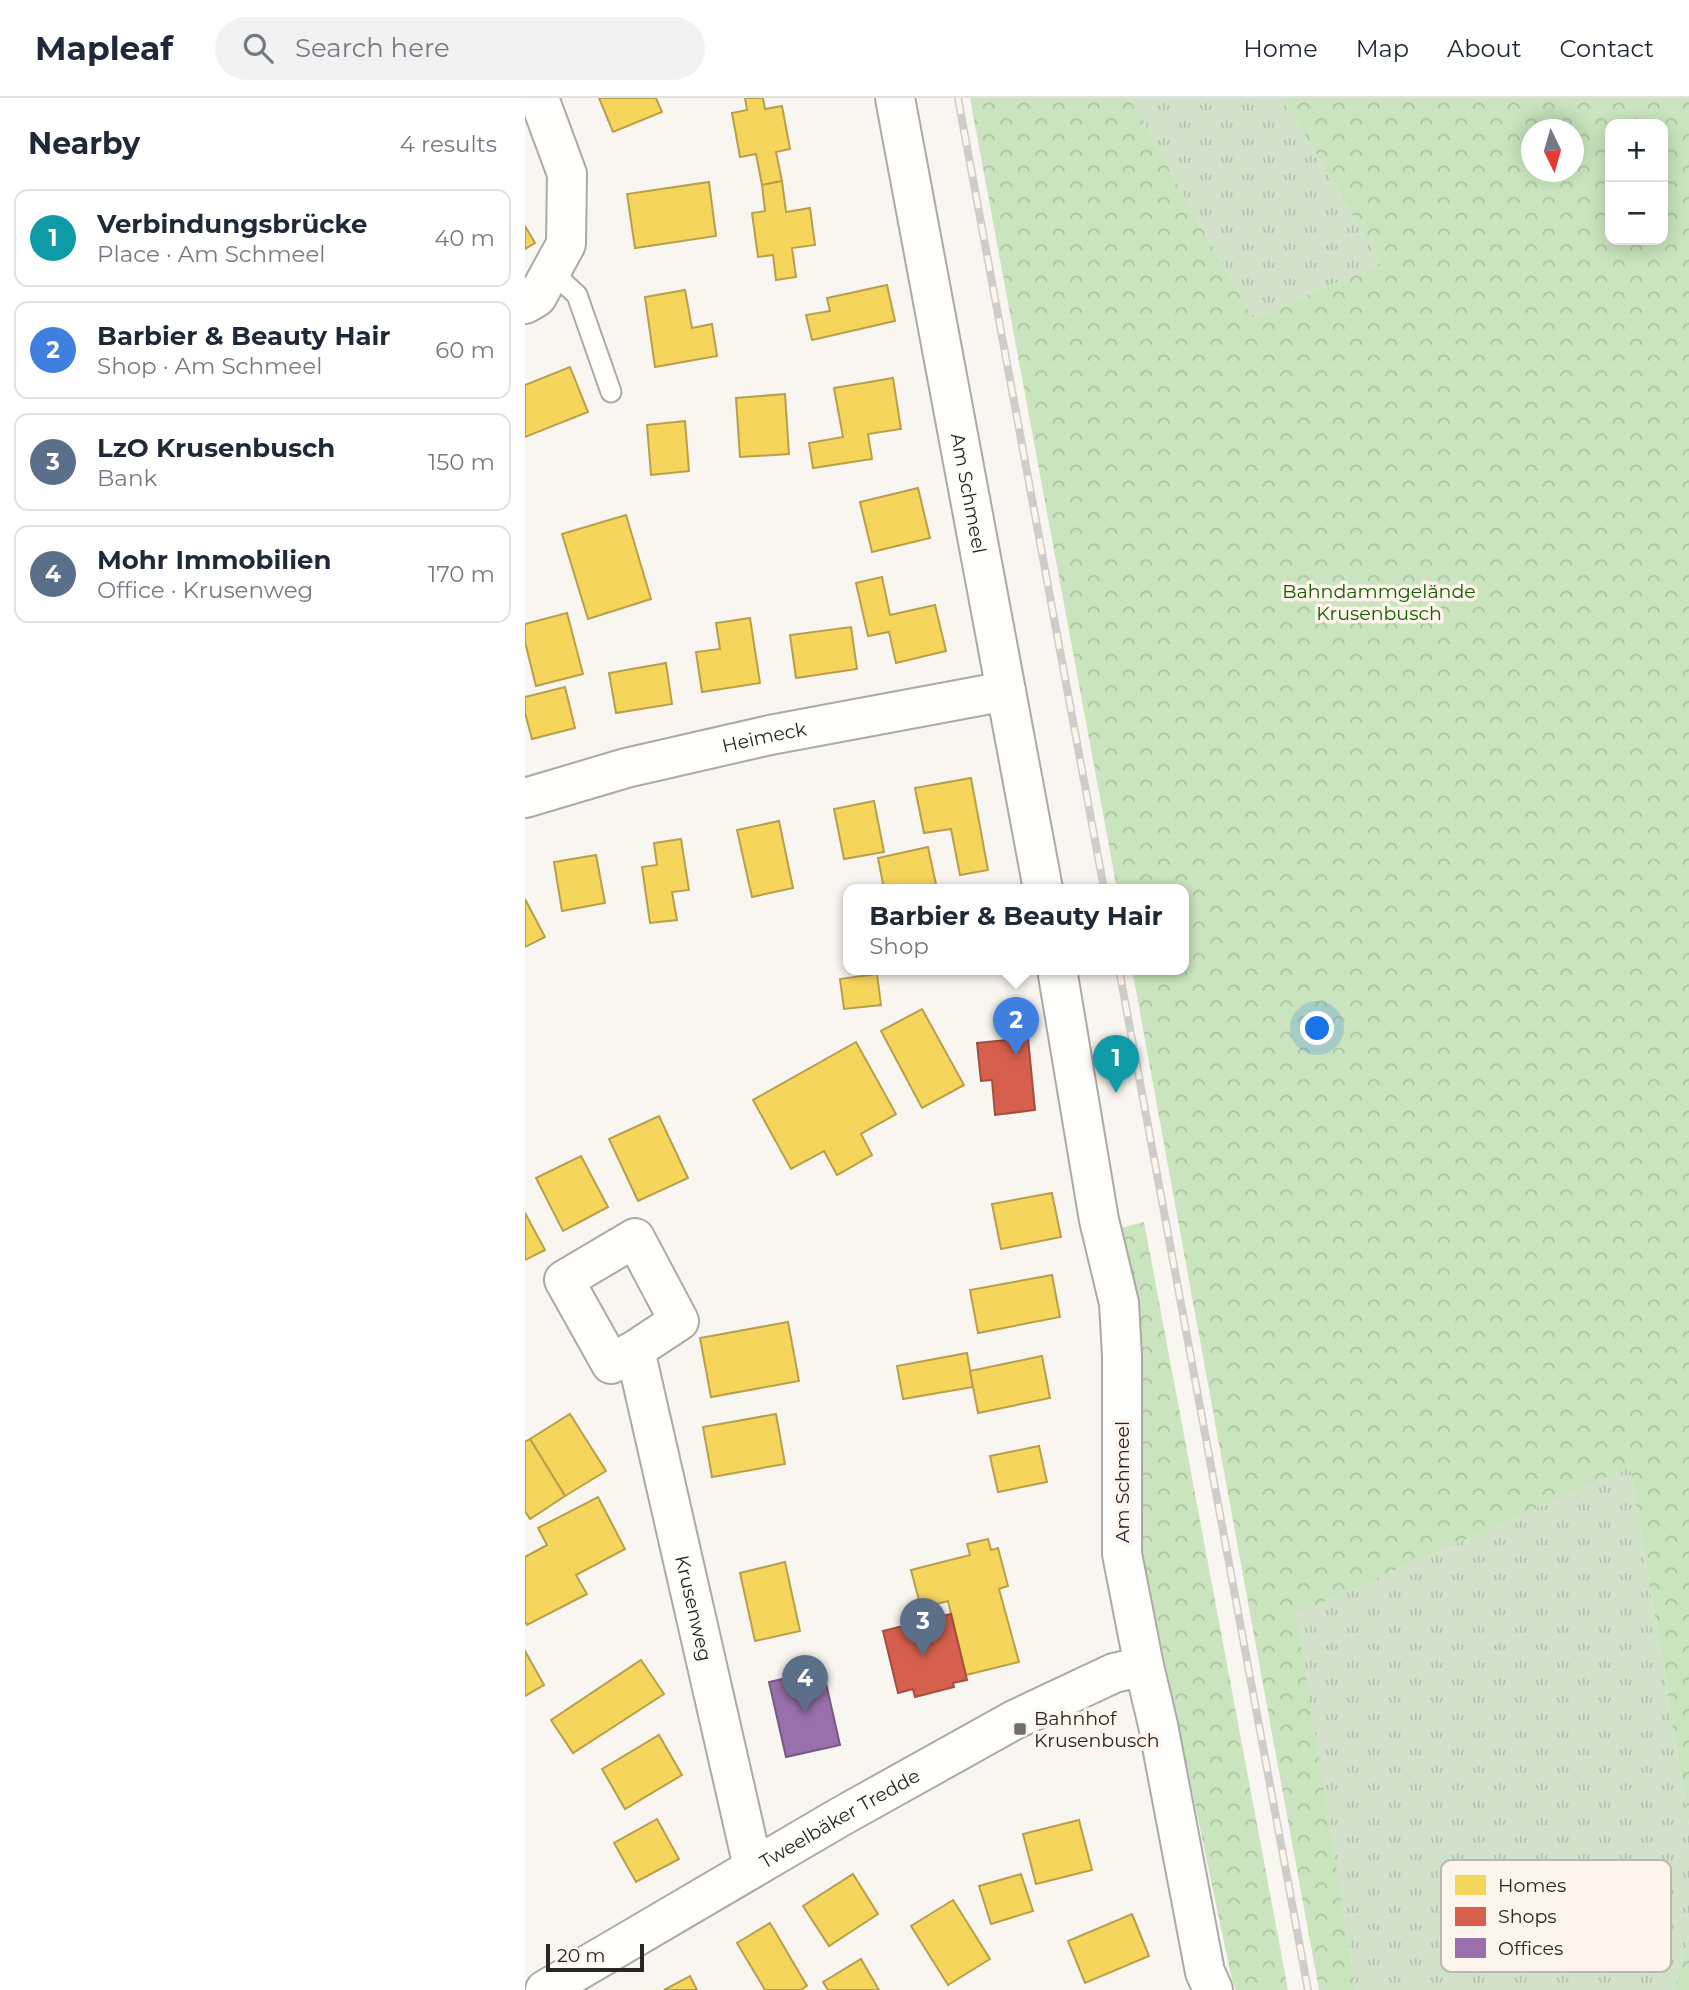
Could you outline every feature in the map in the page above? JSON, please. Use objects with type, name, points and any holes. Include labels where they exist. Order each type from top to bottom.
[{"type":"street","points":[[525,304],[537,297],[566,244],[568,174],[539,98]]},
{"type":"street","name":"Am Schmeel","points":[[895,98],[1041,884]]},
{"type":"street","name":"Heimeck","points":[[525,798],[626,768],[770,735],[1006,691]]},
{"type":"street","name":"Am Schmeel","points":[[1058,975],[1099,1220],[1119,1303],[1122,1356],[1122,1554],[1144,1666],[1159,1725],[1205,1972],[1213,1990]]},
{"type":"street","name":"Krusenweg","points":[[635,1350],[753,1867]]},
{"type":"street","name":"Tweelbäker Tredde","points":[[545,1990],[753,1867],[1014,1720],[1114,1673],[1144,1666]]},
{"type":"lane","points":[[551,271],[577,296],[611,391]]},
{"type":"green space","name":"Bahndammgelände Krusenbusch","points":[[970,98],[1129,98],[1253,319],[1381,263],[1283,98],[1689,98],[1689,1825],[1630,1467],[1296,1614],[1356,1990],[1319,1990],[1133,975],[1189,975],[1189,884],[1116,884]]},
{"type":"green space","points":[[1129,98],[1283,98],[1381,263],[1253,319]]},
{"type":"green space","points":[[1144,1222],[1288,1990],[1236,1990],[1232,1980],[1138,1535],[1141,1378],[1117,1229]]},
{"type":"green space","points":[[1630,1467],[1689,1825],[1689,1936],[1674,1990],[1356,1990],[1295,1614]]},
{"type":"green space","points":[[1689,1936],[1689,1990],[1674,1990]]},
{"type":"building: Homes","points":[[599,98],[656,98],[662,112],[613,132]]},
{"type":"building: Homes","points":[[745,98],[763,98],[765,109],[782,106],[790,149],[776,152],[782,181],[762,185],[756,154],[740,157],[732,113],[747,110]]},
{"type":"building: Homes","points":[[782,181],[786,212],[810,208],[815,245],[792,248],[796,277],[776,280],[773,255],[758,257],[752,213],[765,211],[762,185]]},
{"type":"building: Homes","points":[[709,182],[716,236],[635,248],[627,194]]},
{"type":"building: Homes","points":[[525,226],[535,243],[525,249]]},
{"type":"building: Homes","points":[[887,285],[895,321],[812,340],[806,315],[830,311],[827,298]]},
{"type":"building: Homes","points":[[685,290],[692,328],[712,324],[717,356],[655,367],[645,297]]},
{"type":"building: Homes","points":[[570,367],[588,412],[525,437],[525,385]]},
{"type":"building: Homes","points":[[893,378],[901,429],[868,434],[872,459],[813,468],[809,443],[843,437],[834,388]]},
{"type":"building: Homes","points":[[785,394],[789,454],[740,457],[736,398]]},
{"type":"building: Homes","points":[[685,421],[689,471],[651,475],[647,425]]},
{"type":"building: Homes","points":[[918,488],[930,538],[872,552],[860,502]]},
{"type":"building: Homes","points":[[626,515],[651,599],[588,619],[562,534]]},
{"type":"building: Homes","points":[[882,577],[890,615],[935,605],[946,651],[896,663],[889,632],[868,636],[856,583]]},
{"type":"building: Homes","points":[[567,613],[583,674],[536,686],[525,642],[525,624]]},
{"type":"building: Homes","points":[[750,618],[760,683],[702,692],[696,652],[720,649],[716,623]]},
{"type":"building: Homes","points":[[851,627],[857,669],[796,678],[790,635]]},
{"type":"building: Homes","points":[[666,663],[672,704],[616,713],[609,673]]},
{"type":"building: Homes","points":[[565,687],[575,728],[532,739],[525,713],[525,697]]},
{"type":"building: Homes","points":[[971,778],[988,870],[960,875],[951,829],[924,833],[915,788]]},
{"type":"building: Homes","points":[[874,801],[884,852],[844,859],[834,809]]},
{"type":"building: Homes","points":[[779,821],[793,888],[752,897],[737,830]]},
{"type":"building: Homes","points":[[681,839],[689,890],[672,892],[677,920],[650,923],[642,867],[657,865],[654,843]]},
{"type":"building: Homes","points":[[928,847],[936,884],[883,884],[878,858]]},
{"type":"building: Homes","points":[[596,855],[605,903],[562,911],[554,862]]},
{"type":"building: Homes","points":[[525,899],[545,937],[525,947]]},
{"type":"building: Homes","points":[[877,975],[881,1005],[844,1009],[840,979]]},
{"type":"building: Homes","points":[[922,1009],[964,1085],[922,1108],[881,1031]]},
{"type":"building: Homes","points":[[856,1042],[896,1114],[861,1134],[872,1155],[837,1175],[824,1151],[791,1169],[753,1100]]},
{"type":"building: Homes","points":[[659,1116],[688,1178],[638,1201],[609,1139]]},
{"type":"building: Homes","points":[[581,1156],[608,1207],[563,1231],[536,1178]]},
{"type":"building: Homes","points":[[1052,1193],[1061,1237],[1001,1249],[992,1204]]},
{"type":"building: Homes","points":[[525,1213],[545,1250],[525,1260]]},
{"type":"building: Homes","points":[[1052,1275],[1060,1317],[978,1333],[970,1290]]},
{"type":"building: Homes","points":[[788,1322],[799,1381],[711,1397],[700,1338]]},
{"type":"building: Homes","points":[[967,1353],[973,1387],[903,1399],[897,1366]]},
{"type":"building: Homes","points":[[1042,1356],[1050,1398],[978,1413],[970,1371]]},
{"type":"building: Homes","points":[[570,1414],[606,1471],[565,1496],[530,1439]]},
{"type":"building: Homes","points":[[776,1414],[785,1464],[712,1477],[703,1427]]},
{"type":"building: Homes","points":[[530,1439],[565,1496],[530,1519],[525,1511],[525,1442]]},
{"type":"building: Homes","points":[[1039,1446],[1047,1482],[998,1492],[990,1456]]},
{"type":"building: Homes","points":[[598,1497],[625,1549],[576,1575],[587,1594],[527,1625],[525,1557],[547,1545],[538,1528]]},
{"type":"building: Homes","points":[[988,1539],[991,1550],[998,1548],[1008,1586],[999,1589],[1019,1662],[966,1675],[948,1601],[921,1608],[911,1570],[970,1555],[967,1544]]},
{"type":"building: Homes","points":[[785,1562],[800,1631],[755,1641],[740,1573]]},
{"type":"building: Homes","points":[[525,1651],[544,1685],[525,1696]]},
{"type":"building: Homes","points":[[641,1660],[664,1694],[573,1753],[551,1720]]},
{"type":"building: Homes","points":[[659,1735],[682,1775],[625,1809],[602,1769]]},
{"type":"building: Homes","points":[[657,1819],[679,1859],[636,1882],[614,1843]]},
{"type":"building: Homes","points":[[1079,1820],[1092,1870],[1036,1884],[1023,1834]]},
{"type":"building: Homes","points":[[853,1874],[878,1914],[829,1946],[803,1906]]},
{"type":"building: Homes","points":[[1021,1874],[1033,1911],[991,1924],[979,1886]]},
{"type":"building: Homes","points":[[953,1900],[990,1959],[948,1985],[911,1926]]},
{"type":"building: Homes","points":[[1132,1914],[1149,1956],[1085,1983],[1068,1941]]},
{"type":"building: Homes","points":[[770,1923],[807,1986],[800,1990],[765,1990],[737,1943]]},
{"type":"building: Homes","points":[[861,1959],[879,1990],[828,1990],[823,1982]]},
{"type":"building: Homes","points":[[690,1976],[697,1990],[664,1990]]},
{"type":"building: Shops","points":[[1028,1038],[1035,1110],[995,1115],[992,1080],[981,1081],[977,1043]]},
{"type":"building: Shops","points":[[951,1614],[967,1680],[953,1683],[954,1687],[915,1697],[913,1689],[898,1693],[883,1631]]},
{"type":"building: Offices","points":[[823,1670],[840,1745],[786,1757],[769,1682]]},
{"type":"railway","points":[[958,98],[1103,884]]},
{"type":"railway","points":[[1120,975],[1308,1990]]},
{"type":"place","name":"Barbier & Beauty Hair","points":[[1016,1055]]},
{"type":"place","name":"Verbindungsbrücke","points":[[1116,1093]]},
{"type":"place","name":"LzO Krusenbusch","points":[[923,1656]]},
{"type":"place","name":"Mohr Immobilien","points":[[805,1713]]},
{"type":"place","name":"Bahnhof Krusenbusch","points":[[1020,1729]]}]
